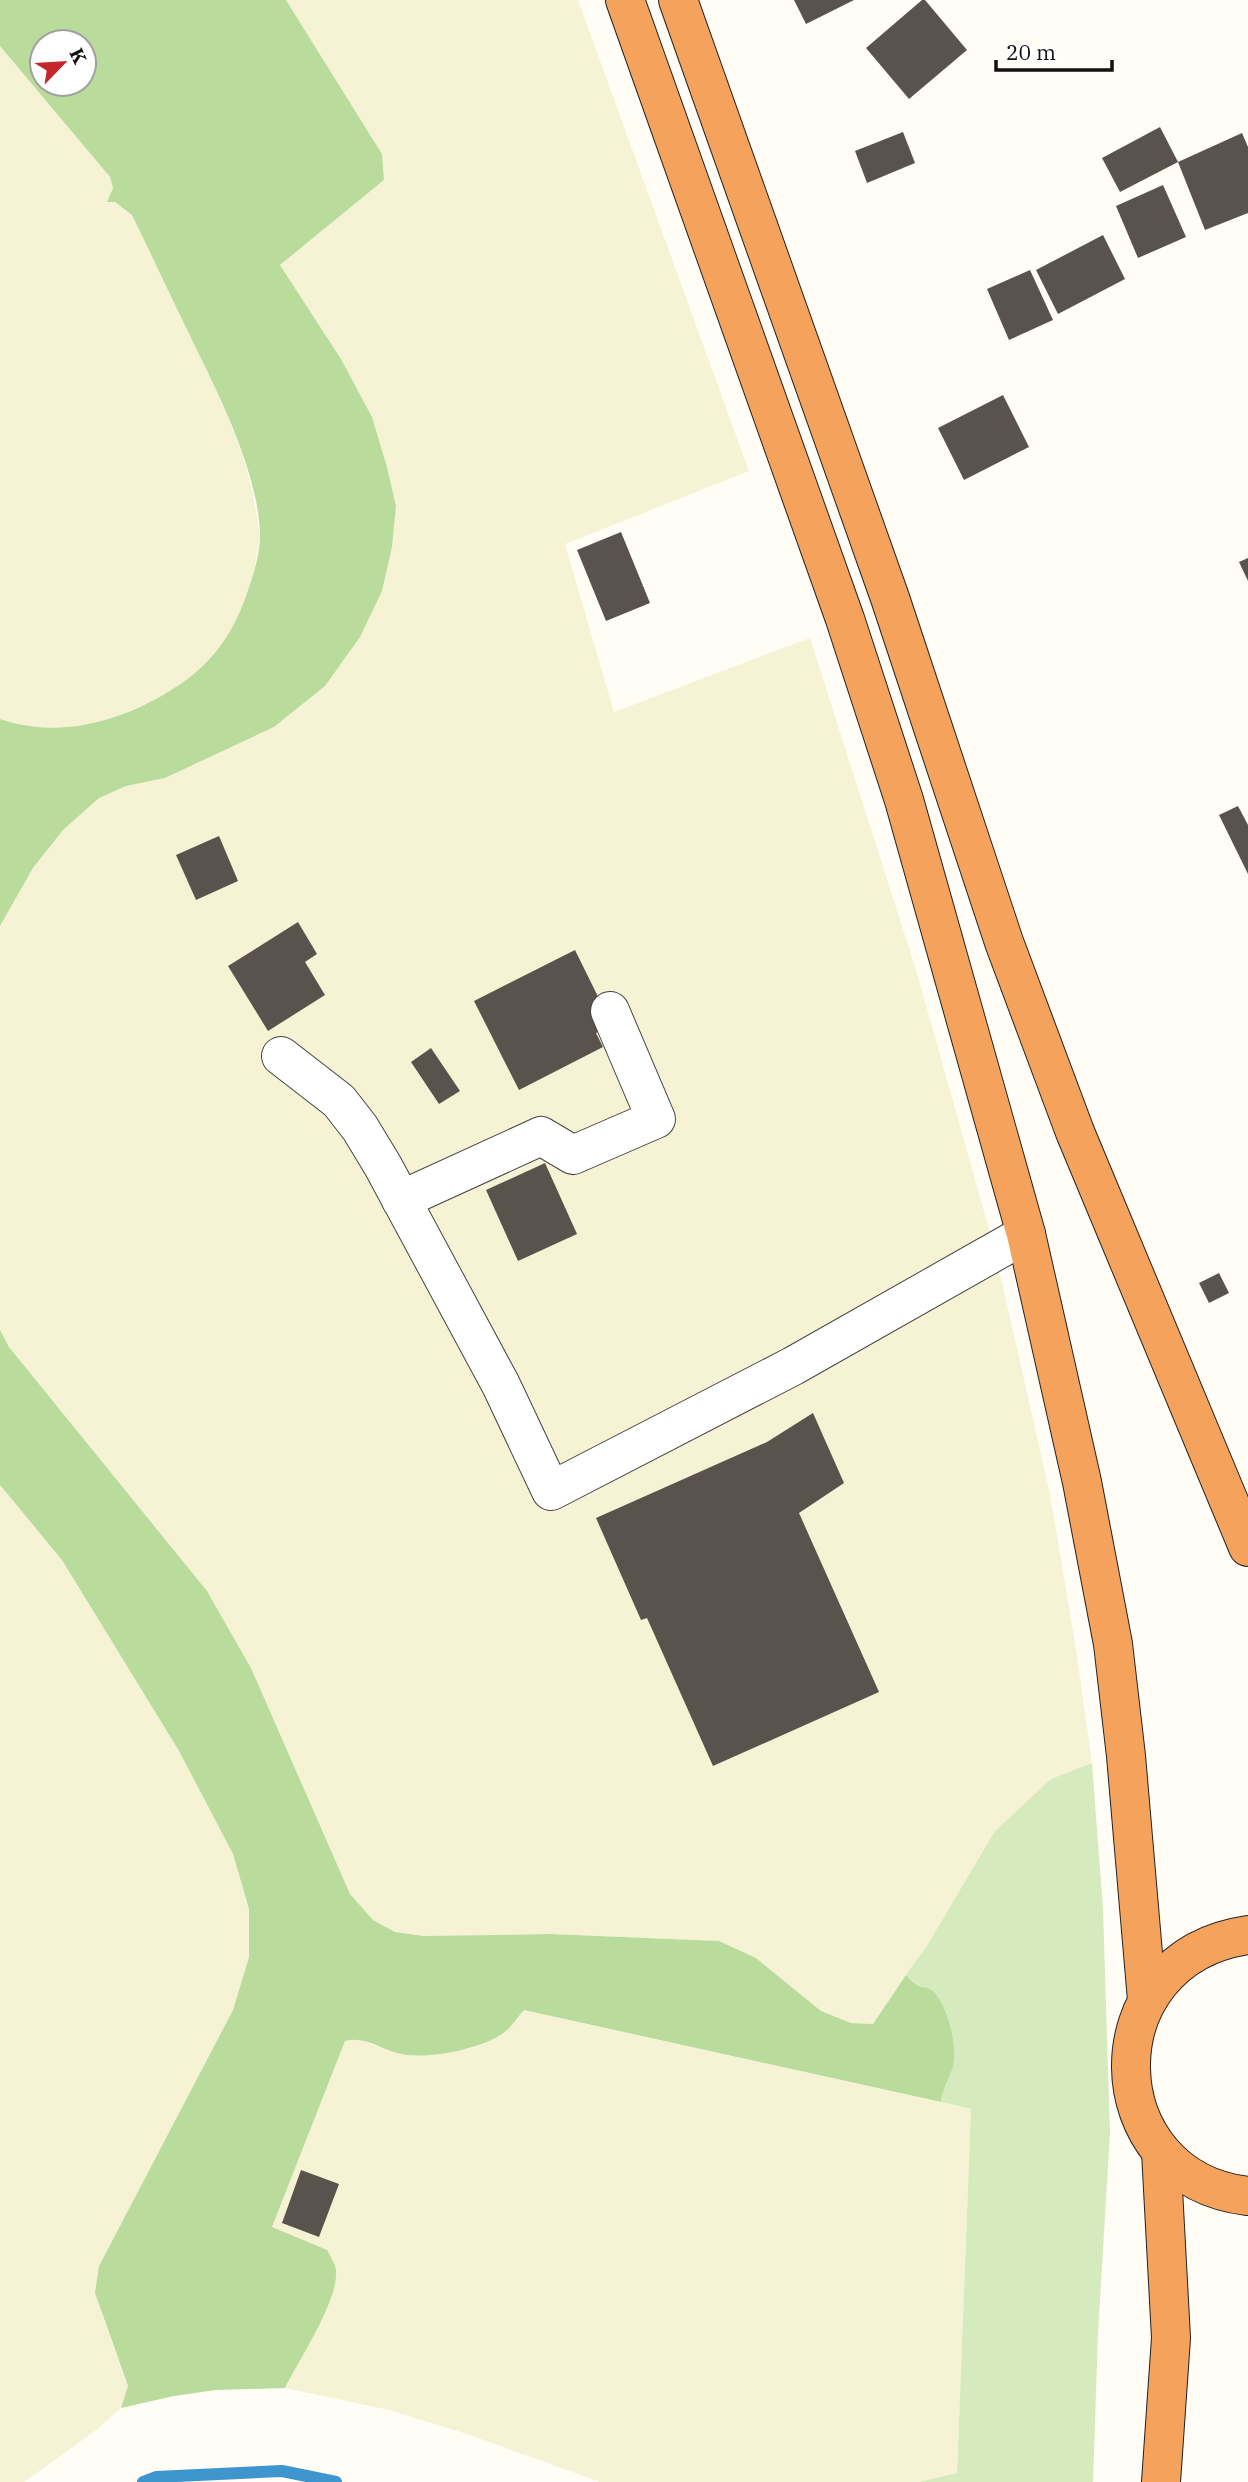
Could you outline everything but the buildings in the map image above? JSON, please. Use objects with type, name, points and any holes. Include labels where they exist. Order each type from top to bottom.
[{"type":"highway","points":[[625,0],[845,619],[904,800],[1026,1234],[1082,1482],[1113,1644],[1147,2000]]},
{"type":"highway","points":[[678,0],[890,598],[1004,942],[1075,1132],[1248,1547]]},
{"type":"highway","points":[[1248,1935],[1226,1938],[1194,1951],[1167,1973],[1147,2000],[1132,2038],[1130,2078],[1140,2117],[1161,2152],[1192,2178],[1227,2194],[1248,2196]]},
{"type":"highway","points":[[1161,2152],[1171,2338],[1161,2482]]},
{"type":"street","points":[[401,1200],[541,1136],[573,1155],[656,1118],[610,1012]]},
{"type":"street","points":[[281,1056],[339,1101],[366,1139],[501,1385],[551,1491],[793,1366],[1026,1234]]},
{"type":"shaded area","points":[[286,0],[578,0],[749,471],[565,544],[614,712],[810,638],[917,973],[994,1247],[1050,1494],[1092,1763],[1051,1779],[928,1944],[873,2024],[851,2023],[821,2011],[756,1958],[719,1941],[550,1934],[424,1936],[395,1932],[373,1920],[350,1894],[251,1668],[207,1591],[9,1347],[0,1330],[0,926],[33,868],[63,830],[99,798],[126,786],[165,778],[274,727],[325,686],[382,591],[392,547],[396,506],[372,417],[341,359],[280,265],[384,180],[382,154]]},
{"type":"shaded area","points":[[0,46],[28,79],[28,98],[44,98],[110,177],[113,188],[108,201],[115,202],[132,214],[221,399],[242,453],[253,493],[260,535],[254,571],[242,610],[226,640],[206,664],[181,685],[116,717],[80,728],[24,727],[0,719]]},
{"type":"shaded area","points":[[0,1485],[62,1560],[179,1751],[233,1854],[249,1909],[249,1957],[233,2010],[99,2266],[102,2315],[128,2387],[121,2408],[95,2431],[24,2482],[0,2482]]},
{"type":"shaded area","points":[[524,2010],[971,2109],[957,2474],[919,2482],[600,2482],[470,2435],[389,2410],[285,2388],[327,2307],[272,2227],[345,2041],[357,2038],[399,2054],[474,2048],[506,2031]]},
{"type":"green space","points":[[0,0],[286,0],[382,154],[384,180],[280,265],[341,359],[372,417],[396,506],[392,547],[382,591],[360,637],[325,686],[274,727],[165,778],[126,786],[99,798],[63,830],[33,868],[0,926],[0,719],[42,727],[83,725],[124,714],[180,685],[208,661],[229,633],[245,600],[255,570],[260,534],[253,486],[236,437],[132,215],[115,202],[107,202],[113,188],[110,177],[44,98],[98,98],[98,28],[28,28],[28,79],[0,46]]},
{"type":"green space","points":[[0,1330],[9,1347],[207,1591],[251,1668],[350,1894],[373,1920],[395,1932],[424,1936],[550,1934],[719,1941],[756,1958],[821,2011],[851,2023],[873,2024],[906,1975],[936,1995],[950,2024],[954,2058],[941,2102],[524,2010],[509,2029],[496,2037],[454,2052],[409,2055],[365,2041],[345,2041],[272,2227],[327,2250],[336,2270],[335,2283],[325,2313],[285,2388],[216,2390],[121,2408],[128,2386],[95,2293],[99,2266],[233,2010],[249,1957],[249,1909],[233,1854],[179,1751],[62,1560],[0,1485]]},
{"type":"green space","points":[[1092,1763],[1103,1909],[1110,2133],[1098,2333],[1093,2482],[919,2482],[957,2473],[971,2109],[941,2102],[942,2089],[921,1987],[906,1975],[928,1944],[995,1831],[1051,1779]]},
{"type":"waterway","points":[[143,2482],[156,2477],[282,2471],[336,2482]]}]
